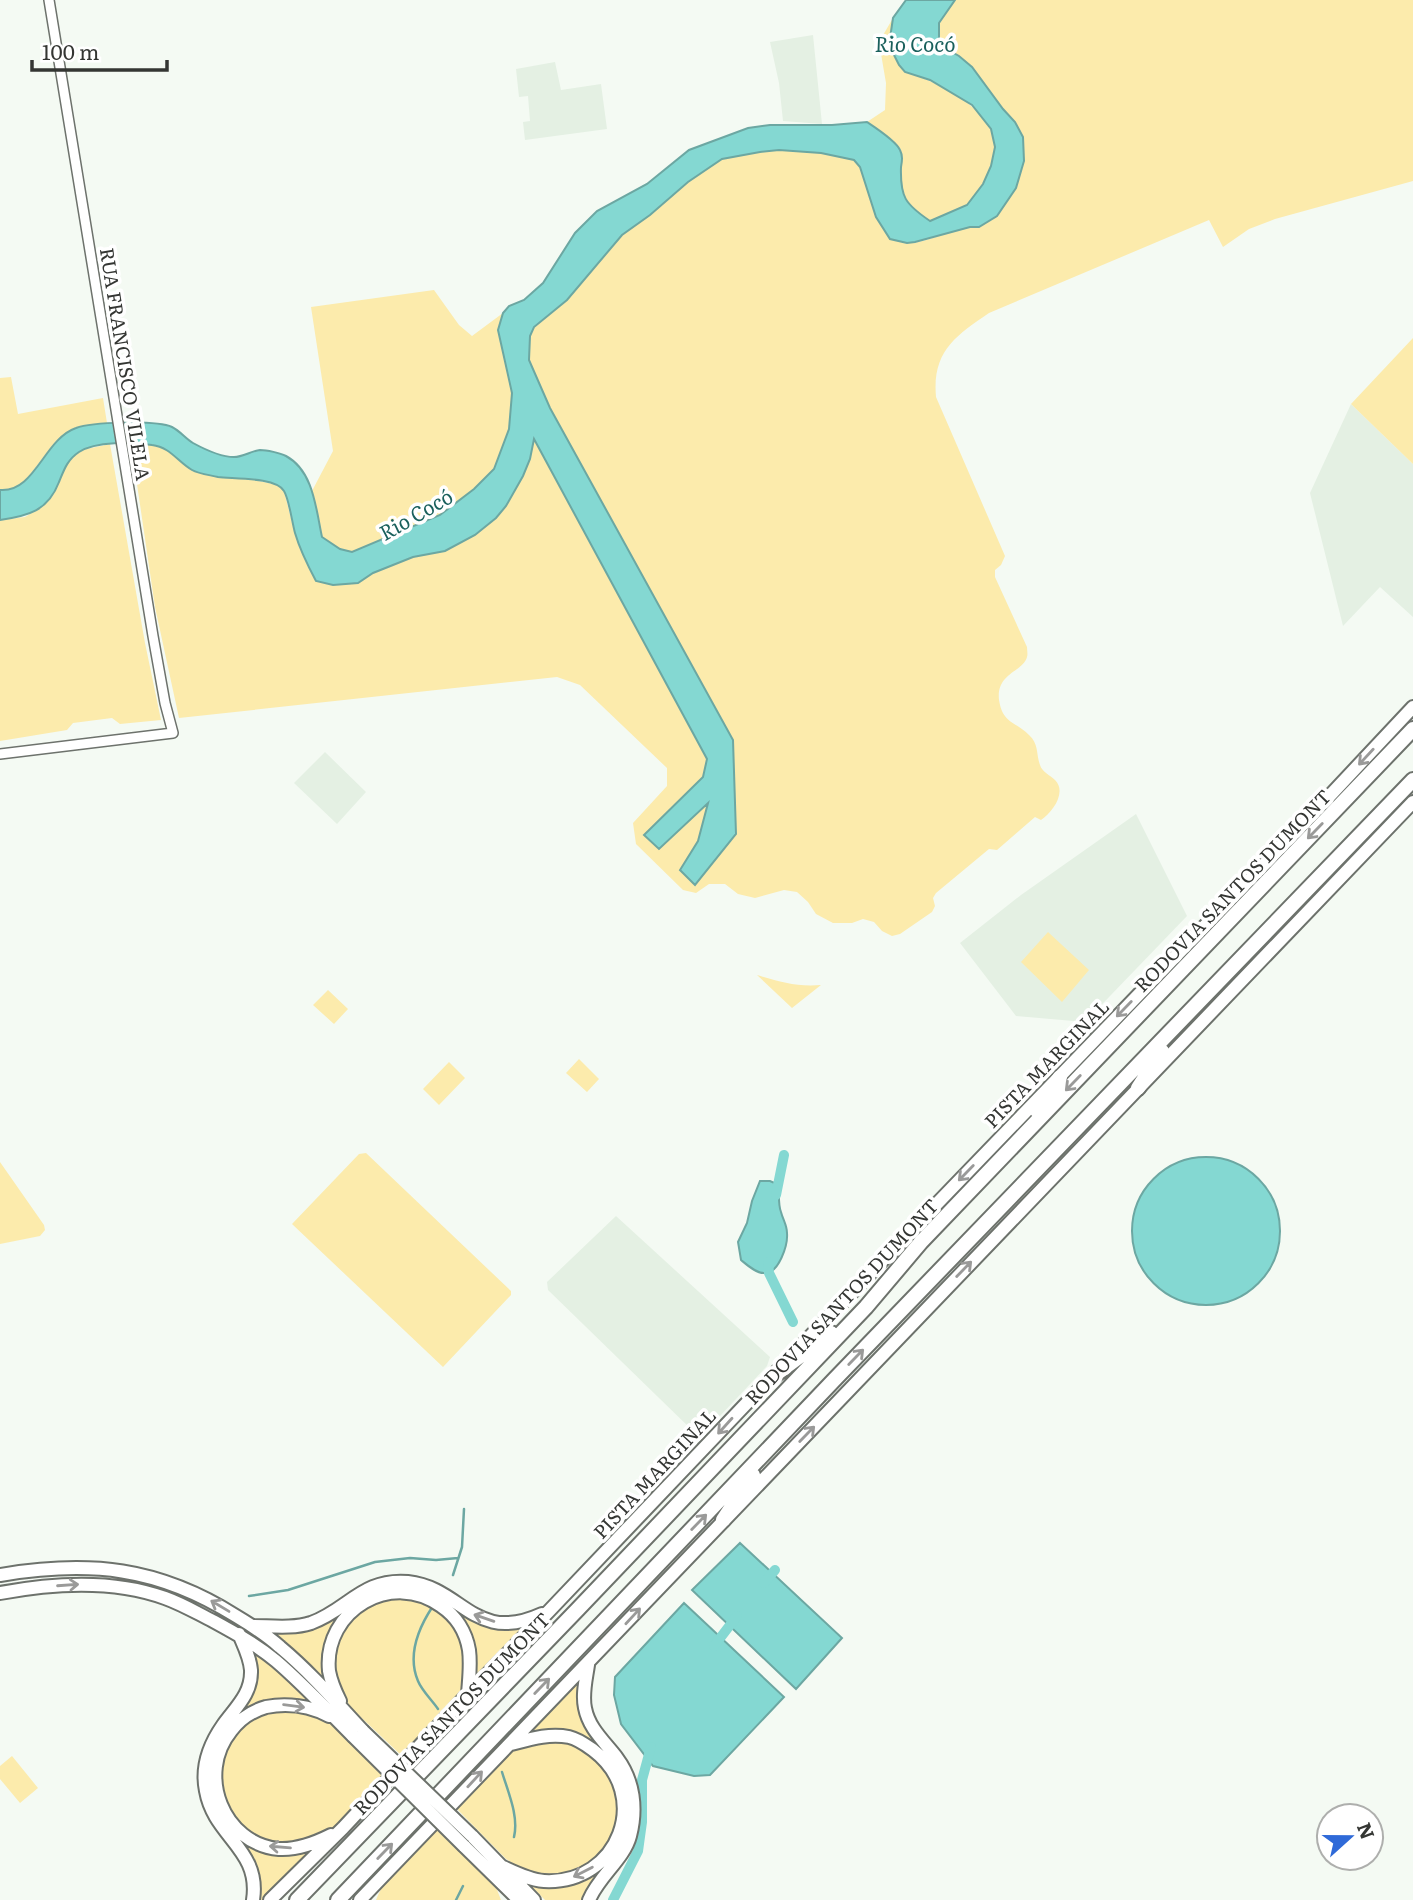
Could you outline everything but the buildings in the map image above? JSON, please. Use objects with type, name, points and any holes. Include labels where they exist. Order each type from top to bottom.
[{"type":"highway","name":"RODOVIA SANTOS DUMONT","points":[[297,1900],[588,1599],[866,1307],[921,1242],[1413,729]]},
{"type":"highway","points":[[338,1900],[1413,780]]},
{"type":"highway","points":[[1138,1088],[1183,1020]]},
{"type":"highway","points":[[1016,1142],[1060,1077]]},
{"type":"highway","points":[[775,1375],[866,1307]]},
{"type":"highway","points":[[723,1521],[770,1447]]},
{"type":"main road","name":"PISTA MARGINAL","points":[[270,1900],[343,1828],[738,1411],[1413,707]]},
{"type":"main road","points":[[360,1900],[1413,802]]},
{"type":"main road","points":[[0,1575],[60,1567],[105,1568],[181,1586],[212,1601],[280,1646],[358,1734],[468,1841],[503,1867],[534,1900]]},
{"type":"main road","points":[[252,1626],[305,1625],[325,1616],[367,1589],[397,1582],[414,1583],[436,1590],[473,1615],[495,1622],[522,1623],[549,1611]]},
{"type":"main road","points":[[0,1593],[80,1584],[123,1588],[161,1597],[239,1634],[276,1661],[341,1716]]},
{"type":"main road","points":[[341,1716],[329,1670],[334,1637],[345,1617],[367,1600],[385,1593],[409,1592],[421,1595],[452,1614],[469,1650],[468,1694]]},
{"type":"main road","points":[[239,1634],[251,1668],[249,1688],[211,1745],[205,1762],[204,1780],[212,1814],[251,1867],[253,1900]]},
{"type":"main road","points":[[589,1663],[584,1688],[585,1709],[597,1735],[625,1770],[634,1805],[628,1843],[597,1884],[589,1900]]},
{"type":"main road","points":[[341,1716],[282,1705],[259,1709],[243,1718],[228,1734],[218,1754],[215,1777],[219,1802],[230,1823],[263,1845],[282,1849],[296,1848],[312,1844],[343,1828]]},
{"type":"main road","points":[[503,1867],[544,1881],[576,1877],[606,1857],[617,1840],[624,1808],[620,1787],[608,1765],[599,1755],[573,1738],[543,1736],[507,1745]]},
{"type":"main road","points":[[468,1841],[502,1889],[506,1900]]},
{"type":"main road","points":[[489,1871],[519,1900]]},
{"type":"main road","points":[[372,1900],[377,1882]]},
{"type":"street","name":"RUA FRANCISCO VILELA","points":[[0,754],[173,733],[153,636],[49,0]]},
{"type":"shaded area","points":[[955,0],[1413,0],[1413,181],[1275,219],[1249,229],[1223,247],[1209,220],[989,313],[956,338],[942,357],[936,381],[936,397],[1005,556],[995,570],[995,577],[1027,647],[1025,662],[1005,678],[999,691],[999,700],[1003,714],[1032,738],[1041,767],[1058,785],[1060,790],[1057,802],[1046,816],[1041,820],[1035,817],[997,850],[989,849],[936,893],[932,912],[900,934],[892,936],[882,931],[874,922],[863,919],[852,923],[833,923],[816,914],[797,892],[784,890],[755,898],[738,894],[725,884],[709,884],[696,893],[683,890],[636,844],[633,823],[667,786],[667,768],[580,685],[557,677],[179,718],[155,607],[131,443],[162,446],[189,468],[220,477],[245,478],[278,485],[284,491],[295,534],[316,581],[358,583],[373,573],[413,557],[445,551],[496,518],[523,476],[530,459],[533,438],[707,760],[703,777],[645,834],[708,802],[698,841],[680,870],[695,885],[733,740],[550,408],[529,360],[530,336],[534,327],[567,300],[622,235],[688,182],[722,159],[779,150],[821,153],[854,160],[860,167],[876,217],[890,238],[902,242],[915,243],[960,229],[979,227],[1019,129],[972,67],[943,47],[939,40],[939,23]]},
{"type":"shaded area","points":[[893,18],[889,45],[905,72],[941,86],[964,100],[983,118],[994,139],[991,164],[975,196],[965,206],[929,221],[906,203],[900,187],[900,148],[867,122],[885,110],[886,83],[879,42]]},
{"type":"shaded area","points":[[813,35],[822,124],[783,121],[779,83],[770,42]]},
{"type":"shaded area","points":[[555,62],[561,90],[601,84],[607,129],[525,140],[523,122],[530,121],[528,96],[519,97],[516,69]]},
{"type":"shaded area","points":[[434,290],[459,325],[472,336],[503,313],[498,330],[512,393],[509,429],[494,469],[474,489],[440,515],[352,552],[340,549],[322,537],[312,491],[333,451],[311,307]]},
{"type":"shaded area","points":[[1413,338],[1413,464],[1351,404]]},
{"type":"shaded area","points":[[11,377],[18,414],[103,398],[107,423],[75,428],[56,441],[22,485],[11,490],[0,490],[0,378]]},
{"type":"shaded area","points":[[1351,404],[1413,464],[1413,617],[1380,587],[1343,626],[1310,493]]},
{"type":"shaded area","points":[[110,444],[161,720],[120,724],[112,718],[73,723],[67,730],[0,741],[0,520],[25,517],[43,506],[52,497],[66,464],[72,457],[82,450]]},
{"type":"shaded area","points":[[325,752],[366,792],[337,824],[294,783]]},
{"type":"shaded area","points":[[1136,814],[1187,916],[1085,1022],[1016,1016],[960,943],[1021,895]]},
{"type":"shaded area","points":[[1048,932],[1089,970],[1062,1002],[1021,962]]},
{"type":"shaded area","points":[[757,975],[788,983],[821,985],[792,1008]]},
{"type":"shaded area","points":[[328,990],[348,1009],[334,1024],[313,1005]]},
{"type":"shaded area","points":[[579,1059],[599,1079],[587,1092],[566,1073]]},
{"type":"shaded area","points":[[449,1062],[465,1078],[439,1105],[423,1089]]},
{"type":"shaded area","points":[[366,1153],[511,1291],[511,1295],[443,1367],[292,1224],[359,1154]]},
{"type":"shaded area","points":[[0,1162],[44,1225],[45,1230],[40,1236],[0,1244]]},
{"type":"shaded area","points":[[616,1216],[770,1357],[767,1366],[704,1433],[695,1433],[548,1290],[547,1282]]},
{"type":"shaded area","points":[[404,1584],[430,1590],[480,1622],[502,1627],[530,1623],[471,1684],[474,1655],[466,1626],[449,1605],[426,1592],[403,1587],[382,1589],[364,1596],[348,1607],[336,1623],[329,1642],[326,1663],[329,1685],[268,1630],[313,1626],[327,1620],[355,1598],[368,1592]]},
{"type":"shaded area","points":[[410,1596],[448,1617],[464,1645],[465,1679],[450,1708],[403,1757],[351,1708],[336,1680],[334,1657],[343,1626],[377,1600]]},
{"type":"shaded area","points":[[251,1648],[311,1702],[266,1702],[235,1718],[217,1745],[212,1778],[219,1809],[239,1835],[270,1850],[313,1848],[263,1900],[258,1900],[259,1882],[254,1866],[225,1823],[209,1792],[208,1774],[220,1733],[250,1696],[254,1686],[257,1676],[256,1663]]},
{"type":"shaded area","points":[[584,1673],[581,1691],[584,1717],[591,1733],[615,1759],[623,1773],[630,1797],[630,1821],[625,1839],[616,1854],[593,1880],[584,1900],[545,1900],[526,1881],[566,1884],[599,1869],[614,1854],[624,1835],[628,1815],[620,1775],[608,1757],[590,1742],[562,1731],[541,1731],[523,1735]]},
{"type":"shaded area","points":[[297,1709],[328,1720],[385,1775],[332,1829],[316,1838],[282,1845],[259,1839],[240,1826],[226,1807],[219,1785],[221,1761],[230,1740],[245,1723],[266,1712]]},
{"type":"shaded area","points":[[534,1741],[568,1741],[599,1758],[618,1791],[619,1818],[606,1850],[579,1871],[545,1876],[523,1870],[506,1859],[456,1808],[505,1755]]},
{"type":"shaded area","points":[[12,1756],[38,1788],[20,1803],[0,1779],[0,1766]]},
{"type":"shaded area","points":[[436,1827],[496,1887],[501,1900],[376,1900],[394,1870]]},
{"type":"water","name":"Rio Cocó","points":[[906,0],[955,0],[939,23],[939,40],[943,47],[972,67],[1015,122],[1023,137],[1024,161],[1016,188],[997,216],[979,227],[907,243],[890,239],[876,217],[860,167],[854,160],[821,153],[779,150],[722,159],[688,182],[622,235],[567,300],[534,327],[530,336],[529,360],[550,408],[733,740],[736,834],[695,885],[680,870],[698,841],[708,803],[659,849],[644,835],[703,777],[707,759],[534,439],[523,476],[496,518],[475,535],[445,551],[413,557],[373,573],[358,583],[333,585],[316,581],[297,539],[286,495],[279,486],[263,481],[218,477],[198,472],[158,446],[114,443],[86,448],[69,462],[54,492],[43,506],[28,514],[0,520],[0,490],[12,489],[22,483],[65,434],[84,426],[124,423],[153,423],[172,427],[193,443],[224,456],[237,457],[260,450],[286,456],[303,471],[308,481],[322,537],[340,549],[352,552],[440,515],[474,489],[494,469],[509,429],[512,393],[498,330],[503,313],[509,306],[524,300],[543,283],[575,233],[597,211],[647,184],[689,150],[748,128],[867,122],[898,146],[902,156],[903,193],[915,210],[930,221],[967,205],[983,184],[991,166],[995,147],[991,129],[972,105],[930,80],[905,72],[899,65],[889,45],[893,18]]},
{"type":"water","points":[[1206,1157],[1234,1163],[1258,1179],[1274,1203],[1280,1231],[1274,1259],[1258,1283],[1234,1299],[1206,1305],[1178,1299],[1154,1283],[1138,1259],[1132,1231],[1138,1203],[1154,1179],[1178,1163]]},
{"type":"water","points":[[760,1181],[779,1185],[779,1206],[787,1233],[784,1251],[778,1264],[765,1273],[755,1271],[741,1260],[738,1242]]},
{"type":"water","points":[[740,1543],[842,1638],[796,1689],[692,1590]]},
{"type":"water","points":[[684,1603],[784,1697],[710,1775],[694,1776],[653,1766],[621,1724],[614,1695],[615,1677]]},
{"type":"waterway","points":[[776,1195],[784,1155]]},
{"type":"waterway","points":[[768,1262],[769,1273],[793,1322]]},
{"type":"waterway","points":[[453,1575],[462,1547],[464,1509]]},
{"type":"waterway","points":[[249,1596],[288,1590],[375,1562],[410,1558],[458,1558]]},
{"type":"waterway","points":[[764,1583],[775,1570]]},
{"type":"waterway","points":[[433,1606],[419,1632],[414,1661],[420,1685],[438,1709]]},
{"type":"waterway","points":[[714,1646],[737,1616]]},
{"type":"waterway","points":[[613,1900],[638,1851],[642,1822],[642,1780],[651,1747]]},
{"type":"waterway","points":[[502,1772],[514,1812],[514,1837]]},
{"type":"waterway","points":[[456,1900],[463,1886]]}]
